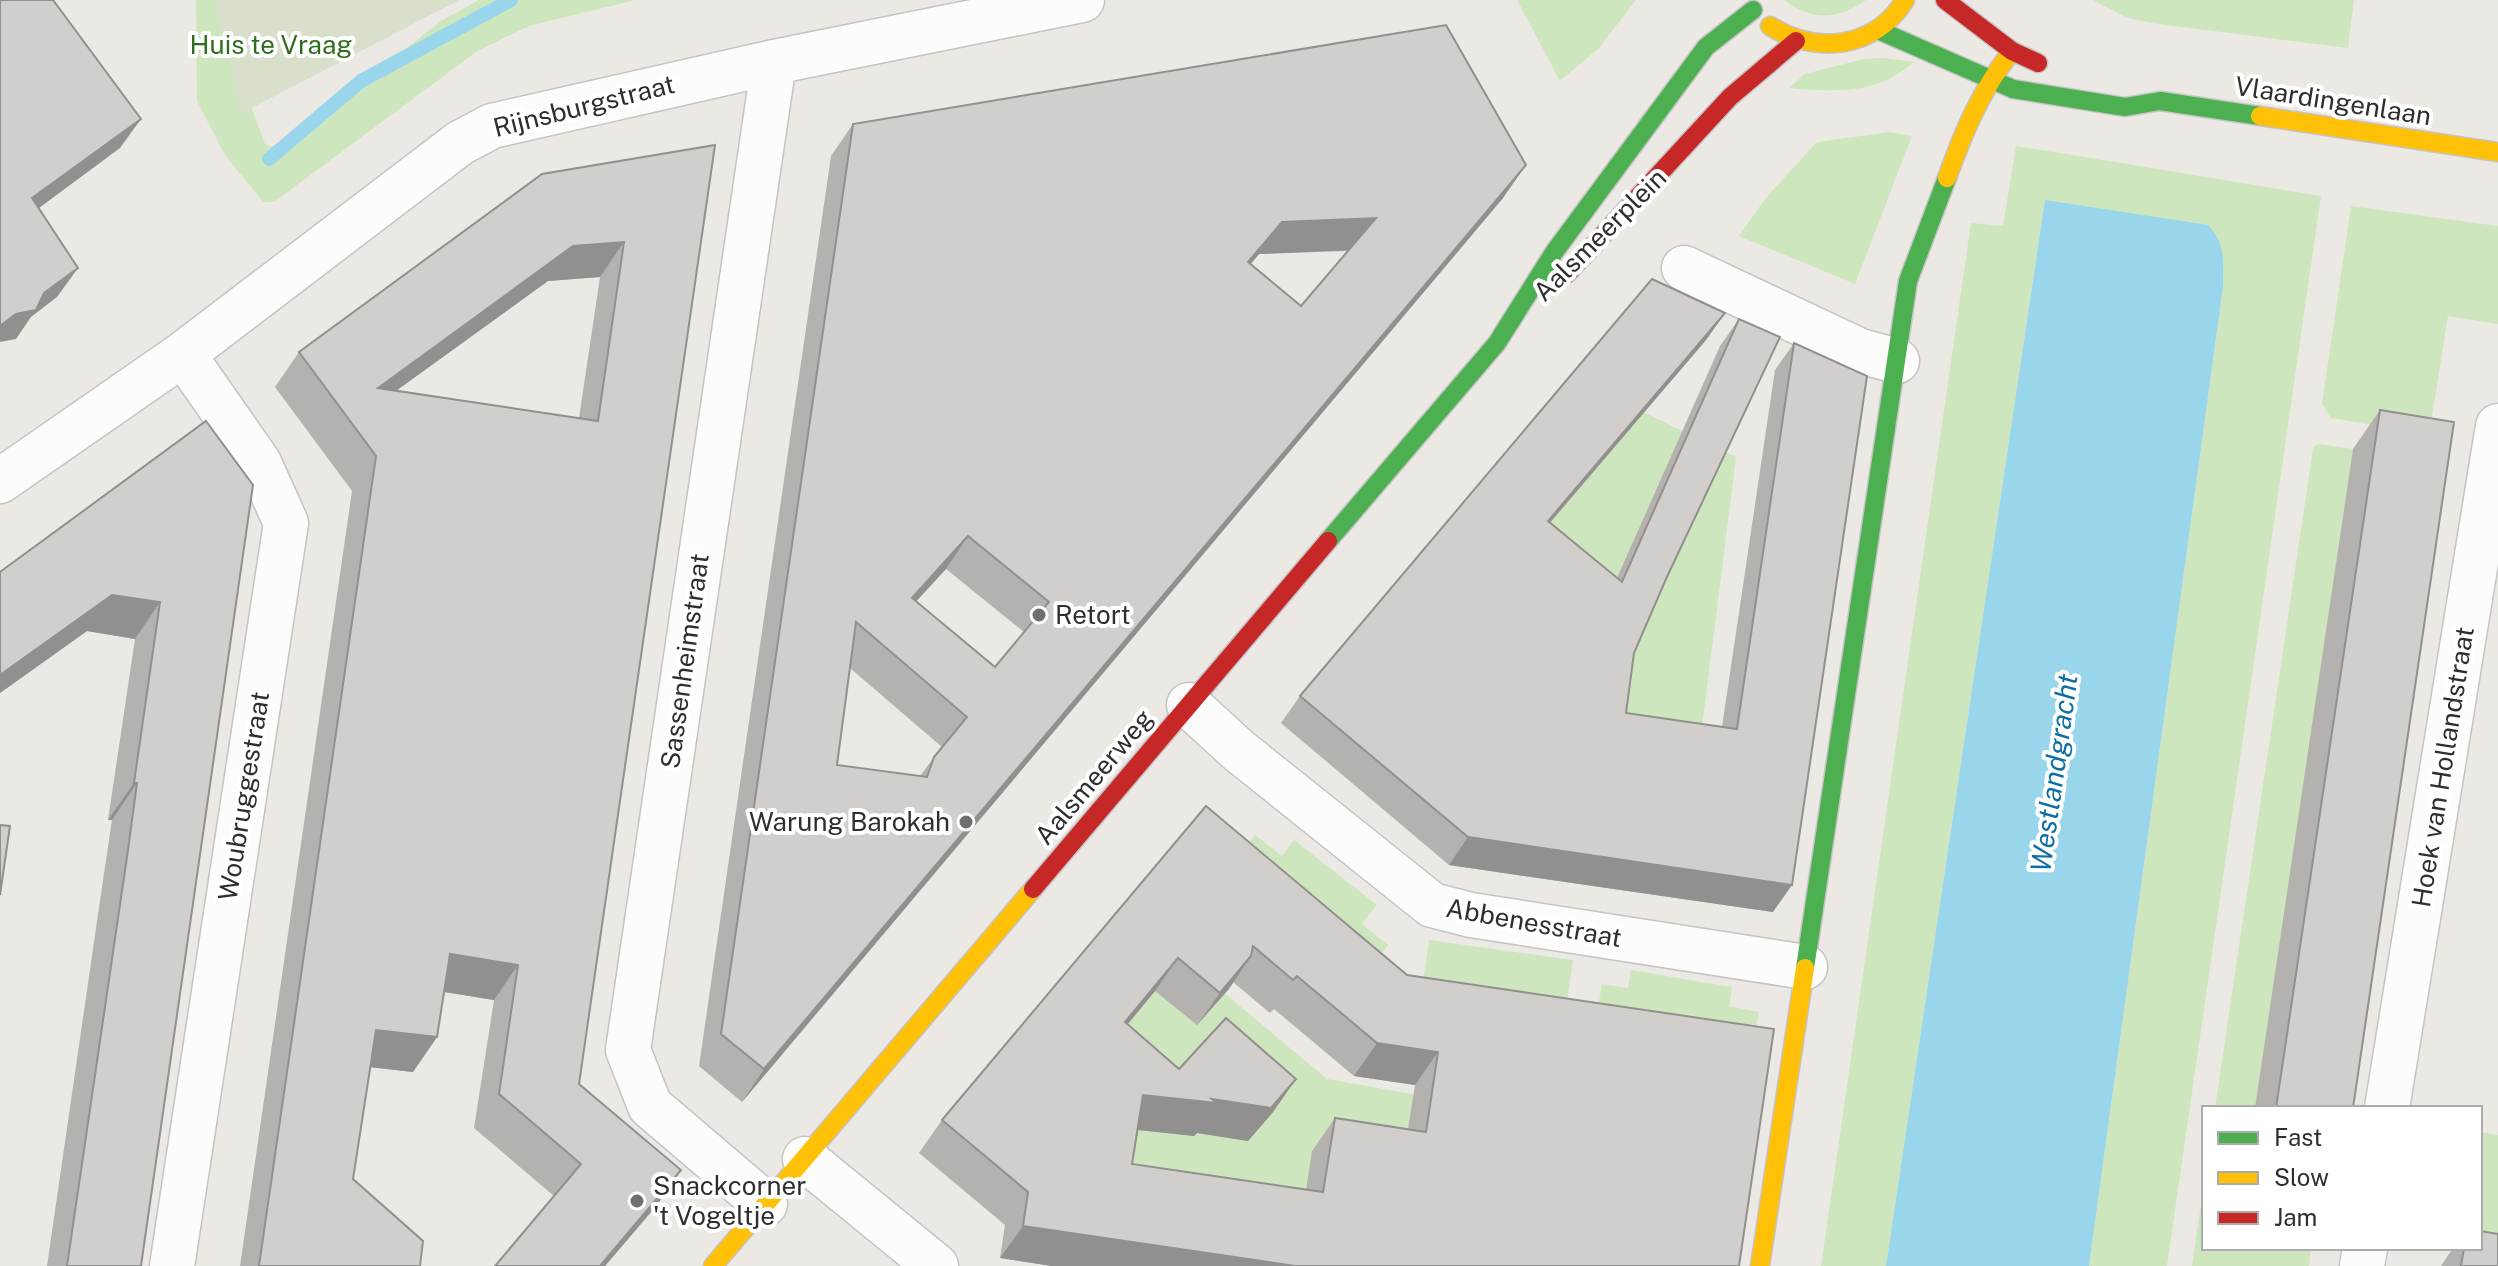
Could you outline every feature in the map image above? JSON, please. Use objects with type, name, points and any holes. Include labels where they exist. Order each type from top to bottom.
[{"type":"main road","name":"Aalsmeerplein","points":[[1513,319],[1555,251],[1635,147],[1706,47],[1750,5],[1772,28],[1796,41],[1824,46],[1852,42],[1878,30],[1902,7],[1905,0]]},
{"type":"main road","points":[[1945,0],[2012,51],[2048,68],[2062,70]]},
{"type":"main road","name":"Vlaardingenlaan","points":[[1878,30],[2013,89],[2125,107],[2160,101],[2498,152]]},
{"type":"main road","name":"Aalsmeerplein","points":[[1513,319],[1577,266],[1730,97],[1796,41]]},
{"type":"main road","points":[[1760,1266],[1908,281],[1969,118],[1990,79],[2012,51]]},
{"type":"main road","name":"Vlaardingenlaan","points":[[2140,87],[2160,101]]},
{"type":"main road","name":"Aalsmeerweg","points":[[713,1266],[1497,343],[1513,319]]},
{"type":"street","name":"Rijnsburgstraat","points":[[0,481],[183,354],[460,143],[492,126],[774,62],[1082,0]]},
{"type":"street","name":"Sassenheimstraat","points":[[765,1204],[650,1106],[628,1050],[774,62]]},
{"type":"street","points":[[1684,268],[1860,351],[1897,361]]},
{"type":"street","name":"Woubruggestraat","points":[[172,1266],[286,523],[259,463],[183,354]]},
{"type":"street","name":"Hoek van Hollandstraat","points":[[2387,1106],[2498,426]]},
{"type":"street","name":"Abbenesstraat","points":[[1189,705],[1238,750],[1432,905],[1471,915],[1805,967]]},
{"type":"street","points":[[805,1159],[936,1266]]},
{"type":"green space","points":[[196,0],[249,0],[246,93],[265,144],[273,147],[282,146],[441,21],[479,0],[635,0],[529,26],[476,52],[274,202],[263,202],[225,155],[197,101]]},
{"type":"green space","name":"Huis te Vraag","points":[[214,0],[459,0],[240,114]]},
{"type":"green space","points":[[1517,0],[1636,0],[1599,48],[1560,81]]},
{"type":"green space","points":[[1785,0],[1866,0],[1836,14],[1815,15]]},
{"type":"green space","points":[[2093,0],[2354,0],[2348,48],[2151,23],[2125,17]]},
{"type":"green space","points":[[1864,59],[1914,62],[1900,73],[1871,86],[1839,90],[1789,88],[1805,74]]},
{"type":"green space","points":[[1890,132],[1912,136],[1855,284],[1739,236],[1765,199],[1817,142]]},
{"type":"green space","points":[[2016,146],[2321,196],[2167,1266],[2089,1266],[2223,287],[2045,200],[1886,1266],[1821,1266],[1971,223],[2003,226]]},
{"type":"green space","points":[[2351,206],[2498,226],[2498,324],[2448,316],[2429,435],[2331,418],[2322,404]]},
{"type":"green space","points":[[1637,409],[1736,457],[1691,815],[1390,715]]},
{"type":"green space","points":[[2316,445],[2353,449],[2256,1106],[2215,1106],[2313,449]]},
{"type":"green space","points":[[1255,835],[1282,856],[1294,840],[1377,905],[1362,924],[1388,945],[1372,966],[1236,859]]},
{"type":"green space","points":[[1429,940],[1573,960],[1566,1009],[1422,989]]},
{"type":"green space","points":[[1175,952],[1327,1079],[1640,1134],[1622,1262],[1017,1160]]},
{"type":"green space","points":[[1631,970],[1732,987],[1729,1006],[1759,1012],[1754,1040],[1597,1014],[1602,984],[1628,988]]},
{"type":"green space","points":[[2482,1132],[2498,1135],[2498,1248],[2482,1245]]},
{"type":"green space","points":[[2202,1198],[2202,1250],[2311,1250],[2309,1266],[2192,1266]]},
{"type":"water","name":"Westlandgracht","points":[[2045,200],[2208,225],[2221,246],[2223,261],[2223,287],[2089,1266],[1886,1266]]},
{"type":"building","points":[[0,0],[53,0],[141,119],[32,198],[78,268],[44,293],[36,310],[16,314],[0,326]]},
{"type":"building","points":[[1446,25],[1526,165],[764,1069],[721,1034],[853,124]],"holes":[[[1376,218],[1301,306],[1248,262],[1282,222]],[[968,536],[1049,602],[995,667],[912,598]],[[856,622],[967,717],[934,757],[927,777],[837,765]]]},
{"type":"building","points":[[715,145],[579,1084],[681,1170],[600,1266],[495,1266],[581,1164],[499,1094],[518,965],[450,954],[437,1037],[376,1030],[353,1179],[423,1241],[420,1266],[259,1266],[376,456],[299,352],[542,174]],"holes":[[[624,242],[598,421],[378,388],[573,246]]]},
{"type":"building","points":[[1652,279],[1725,313],[1548,521],[1622,582],[1739,319],[1780,337],[1634,653],[1626,713],[1737,729],[1794,343],[1867,376],[1792,885],[1468,837],[1300,696]]},
{"type":"building","points":[[2380,410],[2454,422],[2353,1106],[2276,1106]]},
{"type":"building","points":[[206,421],[253,485],[141,1266],[67,1266],[128,850],[137,783],[134,783],[160,602],[112,595],[0,675],[0,572]]},
{"type":"building","points":[[1206,806],[1407,975],[1774,1029],[1739,1266],[1295,1266],[1023,1226],[1028,1192],[942,1120]],"holes":[[[1253,946],[1293,980],[1297,976],[1377,1043],[1438,1052],[1426,1132],[1335,1118],[1323,1192],[1132,1164],[1143,1095],[1217,1103],[1212,1099],[1271,1108],[1296,1079],[1226,1018],[1179,1069],[1125,1022],[1178,958],[1220,993],[1251,956]]]},
{"type":"building","points":[[0,825],[10,826],[0,895]]},
{"type":"building","points":[[2482,1231],[2498,1234],[2498,1266],[2461,1266],[2464,1250],[2482,1250]]},
{"type":"waterway","points":[[269,159],[361,81],[511,0]]},
{"type":"traffic: fast","points":[[1328,541],[1497,343],[1555,251],[1706,47],[1753,10]]},
{"type":"traffic: fast","points":[[1878,30],[2013,89],[2125,107],[2160,101],[2260,116]]},
{"type":"traffic: fast","points":[[1805,968],[1908,281],[1947,178]]},
{"type":"traffic: slow","points":[[1770,26],[1806,41],[1844,42],[1878,29],[1905,0]]},
{"type":"traffic: slow","points":[[1947,178],[1974,112],[2012,51]]},
{"type":"traffic: slow","points":[[2260,116],[2498,152]]},
{"type":"traffic: slow","points":[[713,1266],[1033,889]]},
{"type":"traffic: slow","points":[[1760,1266],[1805,968]]},
{"type":"traffic: jam","points":[[1945,0],[2012,51],[2038,63]]},
{"type":"traffic: jam","points":[[1567,274],[1730,97],[1796,41]]},
{"type":"traffic: jam","points":[[1033,889],[1328,541]]},
{"type":"place","name":"Retort","points":[[1039,615]]},
{"type":"place","name":"Warung Barokah","points":[[966,822]]},
{"type":"place","name":"Snackcorner 't Vogeltje","points":[[637,1201]]}]
